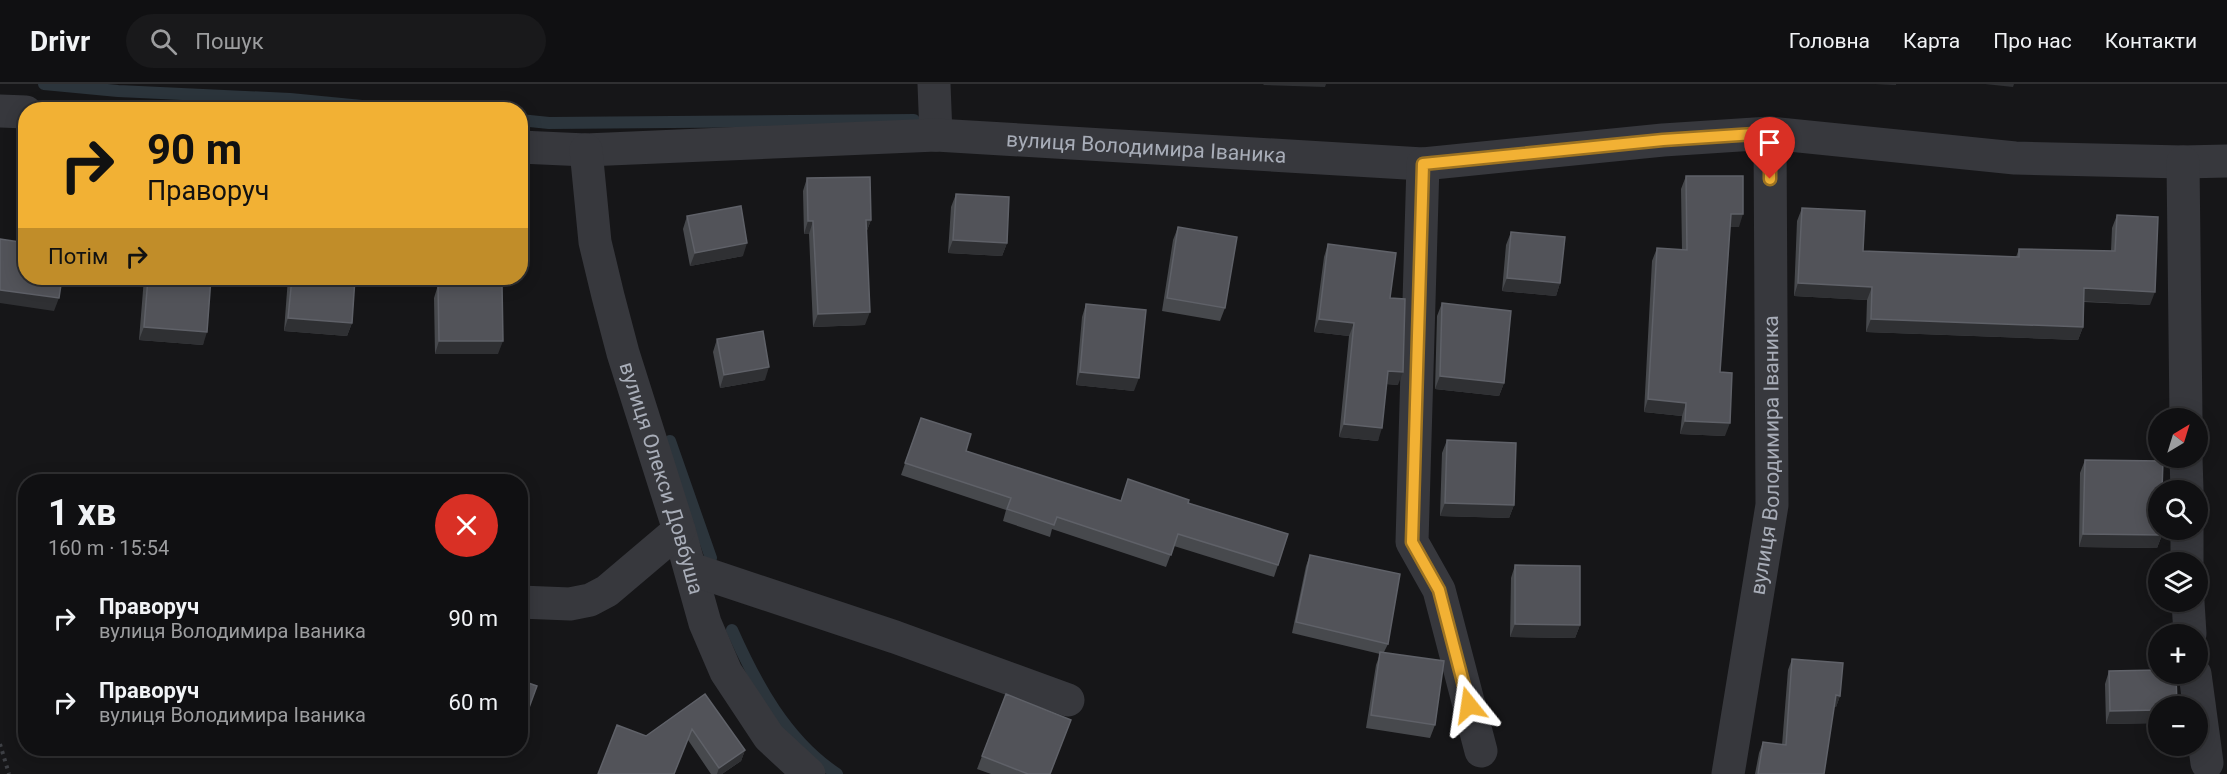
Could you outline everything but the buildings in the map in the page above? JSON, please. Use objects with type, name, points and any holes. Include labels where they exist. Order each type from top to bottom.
[{"type":"street","points":[[934,84],[936,135]]},
{"type":"street","points":[[0,111],[18,112]]},
{"type":"street","name":"вулиця Володимира Іваника","points":[[1728,774],[1772,505],[1770,133]]},
{"type":"street","name":"вулиця Володимира Іваника","points":[[528,147],[586,150],[936,135],[1423,164],[1663,140],[1770,133],[2015,158],[2227,161]]},
{"type":"street","name":"вулиця Олекси Довбуша","points":[[586,150],[595,242],[608,296],[623,353],[691,569],[705,623],[726,672],[769,737],[809,774]]},
{"type":"street","points":[[2183,162],[2186,408]]},
{"type":"street","points":[[1423,164],[1412,542],[1439,590],[1481,751]]},
{"type":"street","points":[[528,602],[570,604],[590,600],[606,591],[679,530]]},
{"type":"street","points":[[691,569],[894,637],[1068,700]]},
{"type":"street","points":[[2196,684],[2207,763]]},
{"type":"path","points":[[0,744],[9,774]]},
{"type":"waterway","points":[[44,84],[118,91],[321,102]]},
{"type":"waterway","points":[[528,121],[549,123],[914,120]]},
{"type":"waterway","points":[[670,441],[711,558]]},
{"type":"waterway","points":[[732,630],[774,710],[802,745],[837,774]]},
{"type":"route","points":[[1469,705],[1439,590],[1412,542],[1423,164],[1663,140],[1770,133],[1770,179]]}]
